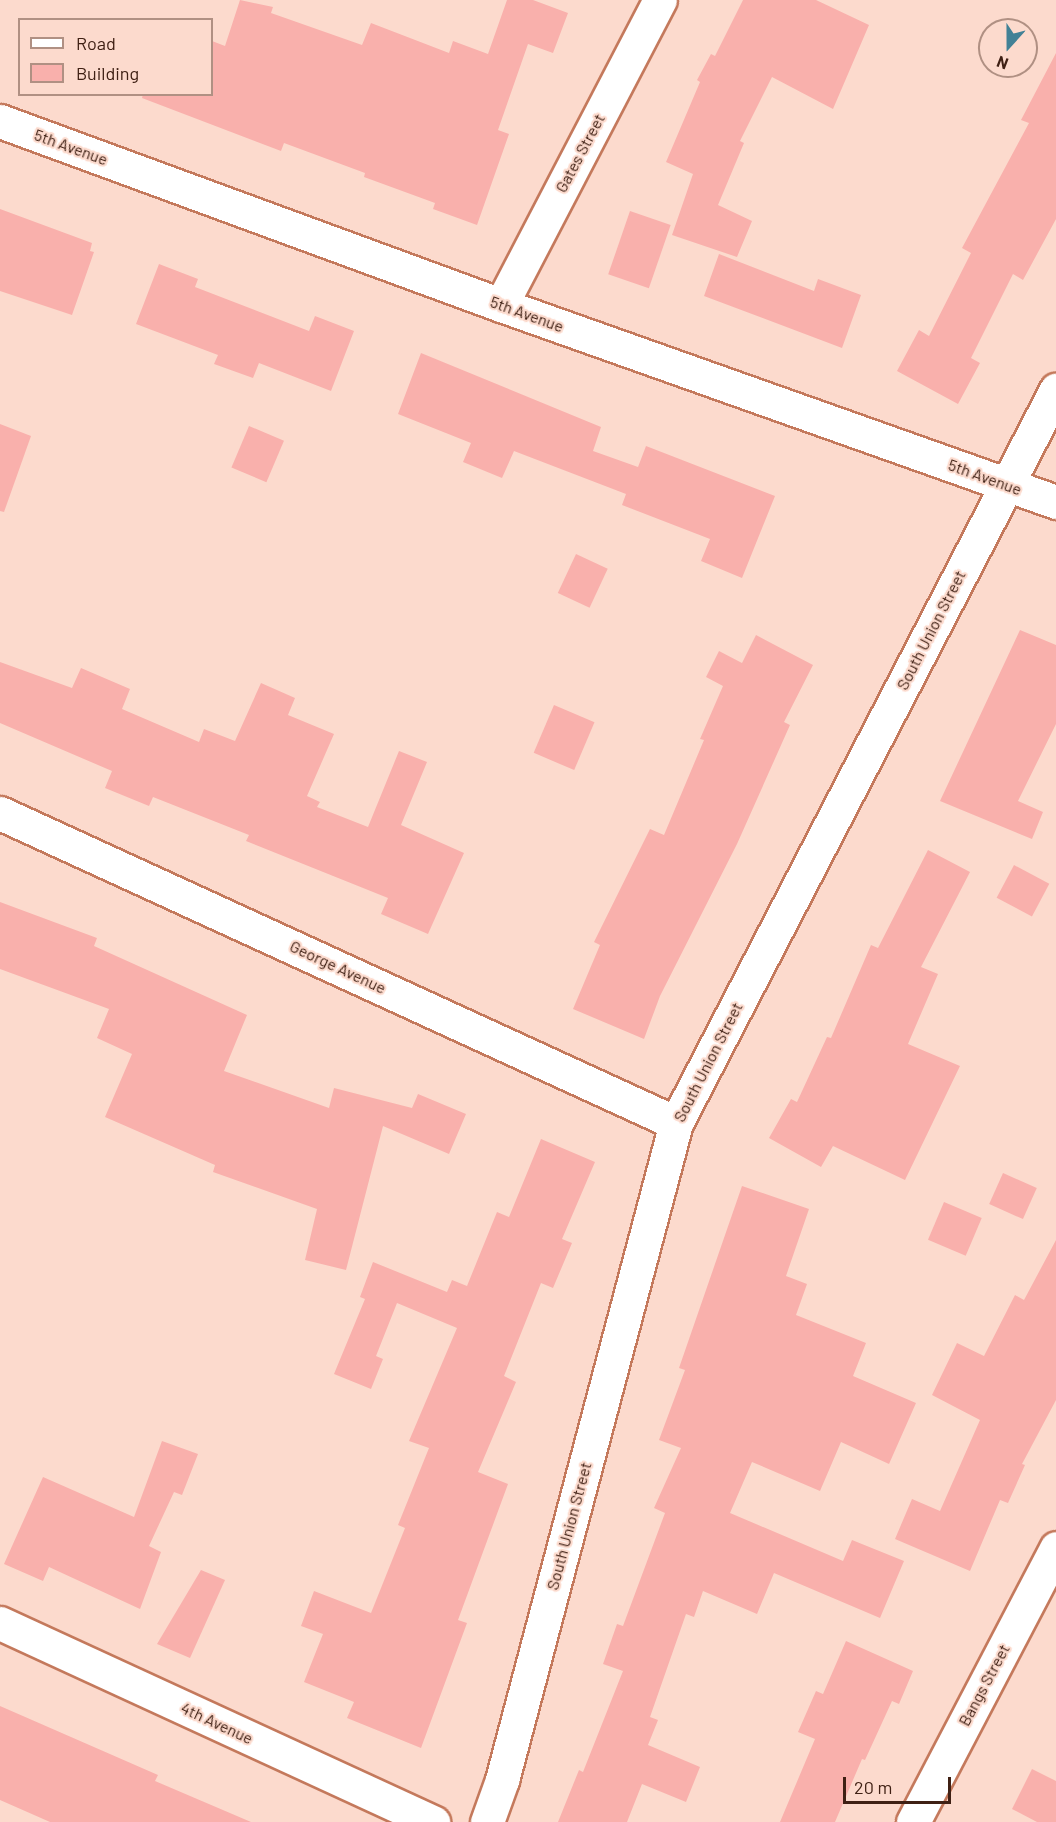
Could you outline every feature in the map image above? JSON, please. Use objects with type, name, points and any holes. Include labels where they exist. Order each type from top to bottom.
[{"type":"street","name":"Gates Street","points":[[501,305],[660,0]]},
{"type":"street","name":"5th Avenue","points":[[0,121],[501,305],[1056,502]]},
{"type":"street","name":"South Union Street","points":[[487,1822],[505,1768],[676,1123],[1056,390]]},
{"type":"street","name":"George Avenue","points":[[0,813],[676,1123]]},
{"type":"street","name":"Bangs Street","points":[[913,1822],[1056,1548]]},
{"type":"street","name":"4th Avenue","points":[[0,1623],[433,1822]]},
{"type":"building","points":[[240,0],[273,7],[271,13],[362,45],[371,23],[449,53],[453,41],[488,54],[507,0],[533,0],[568,13],[553,53],[528,44],[498,130],[509,134],[477,225],[433,209],[435,203],[364,177],[365,173],[284,143],[281,151],[142,98],[142,96],[213,96],[213,41],[225,46]]},
{"type":"building","points":[[743,0],[816,0],[869,25],[833,109],[772,77],[740,141],[744,143],[718,205],[752,221],[737,257],[672,235],[693,174],[666,162],[700,82],[697,80],[711,54],[715,56]]},
{"type":"building","points":[[1056,53],[1056,219],[1023,280],[1013,274],[971,358],[980,363],[958,404],[897,371],[919,330],[929,336],[971,253],[962,248],[1029,123],[1021,120]]},
{"type":"building","points":[[0,209],[92,243],[90,251],[94,252],[72,315],[0,291]]},
{"type":"building","points":[[630,211],[671,225],[649,288],[608,274]]},
{"type":"building","points":[[719,254],[814,291],[818,279],[861,295],[842,348],[704,296]]},
{"type":"building","points":[[159,264],[198,279],[195,287],[309,331],[315,316],[354,331],[331,391],[259,363],[253,378],[214,364],[218,355],[136,324]]},
{"type":"building","points":[[421,353],[601,427],[593,451],[638,467],[646,446],[775,496],[742,578],[701,561],[710,539],[622,505],[626,494],[514,451],[502,478],[463,462],[471,443],[398,414]]},
{"type":"building","points":[[0,424],[31,436],[4,512],[0,511]]},
{"type":"building","points":[[249,426],[284,441],[266,482],[231,467]]},
{"type":"building","points":[[576,554],[608,569],[590,608],[558,593]]},
{"type":"building","points":[[1020,630],[1056,645],[1056,724],[1018,801],[1043,812],[1032,839],[940,801]]},
{"type":"building","points":[[756,635],[813,665],[784,722],[790,725],[737,844],[660,996],[644,1039],[573,1009],[600,945],[594,942],[650,829],[664,835],[704,740],[700,739],[723,686],[706,677],[719,651],[742,663]]},
{"type":"building","points":[[0,662],[72,688],[81,668],[130,689],[122,709],[199,742],[204,729],[235,741],[261,683],[295,698],[288,715],[334,734],[307,796],[320,802],[317,807],[368,827],[399,751],[427,762],[401,825],[464,853],[428,934],[381,914],[388,898],[246,841],[249,835],[153,797],[149,806],[105,788],[112,771],[0,723]]},
{"type":"building","points":[[554,705],[595,722],[574,770],[534,753]]},
{"type":"building","points":[[928,850],[970,872],[921,967],[938,974],[908,1044],[960,1066],[905,1180],[833,1146],[821,1167],[769,1138],[791,1099],[797,1102],[827,1037],[831,1038],[871,945],[878,948]]},
{"type":"building","points":[[1014,865],[1049,884],[1032,916],[997,898]]},
{"type":"building","points":[[0,902],[97,938],[94,946],[247,1015],[224,1071],[329,1108],[334,1088],[412,1108],[418,1094],[466,1114],[449,1154],[383,1126],[346,1270],[305,1260],[317,1209],[213,1172],[215,1165],[105,1117],[132,1054],[97,1038],[109,1009],[0,969]]},
{"type":"building","points":[[541,1139],[595,1162],[562,1239],[572,1243],[553,1288],[541,1283],[504,1376],[516,1382],[478,1472],[508,1484],[458,1620],[467,1623],[421,1748],[347,1718],[354,1702],[304,1682],[323,1634],[301,1626],[314,1591],[371,1613],[405,1528],[398,1525],[429,1448],[409,1441],[457,1328],[397,1303],[376,1356],[383,1359],[371,1389],[334,1374],[365,1299],[360,1297],[373,1262],[447,1292],[452,1280],[467,1286],[497,1212],[509,1217]]},
{"type":"building","points":[[1003,1173],[1037,1188],[1023,1219],[989,1204]]},
{"type":"building","points":[[742,1186],[809,1209],[786,1276],[807,1284],[796,1315],[866,1343],[853,1376],[916,1403],[889,1464],[841,1442],[820,1491],[752,1462],[730,1513],[843,1561],[852,1540],[904,1561],[880,1618],[774,1573],[757,1614],[703,1591],[694,1617],[686,1614],[650,1717],[658,1720],[648,1745],[700,1767],[686,1802],[642,1784],[627,1822],[558,1822],[579,1770],[583,1772],[623,1671],[603,1664],[617,1624],[623,1626],[665,1513],[654,1508],[681,1448],[659,1440],[685,1370],[679,1368]]},
{"type":"building","points":[[944,1202],[982,1218],[966,1256],[928,1240]]},
{"type":"building","points":[[1056,1240],[1056,1400],[1022,1464],[1025,1465],[1008,1503],[1000,1500],[970,1571],[895,1539],[912,1499],[940,1511],[980,1420],[932,1395],[957,1343],[984,1356],[1015,1295],[1024,1300]]},
{"type":"building","points":[[162,1441],[198,1454],[182,1495],[174,1492],[149,1546],[161,1552],[140,1609],[49,1567],[43,1581],[4,1564],[43,1477],[134,1517]]},
{"type":"building","points":[[201,1570],[225,1580],[190,1658],[157,1644]]},
{"type":"building","points":[[846,1641],[913,1671],[899,1704],[892,1701],[865,1760],[862,1759],[835,1822],[780,1822],[815,1739],[798,1732],[816,1691],[823,1694]]},
{"type":"building","points":[[0,1706],[158,1775],[155,1781],[251,1822],[50,1822],[0,1800]]},
{"type":"building","points":[[1032,1769],[1056,1781],[1056,1822],[1037,1822],[1012,1809]]}]
